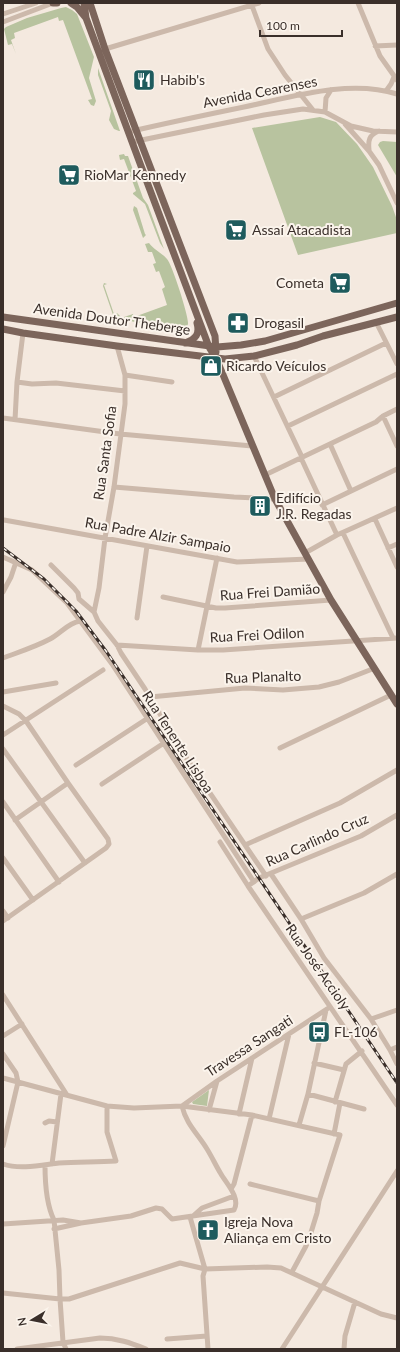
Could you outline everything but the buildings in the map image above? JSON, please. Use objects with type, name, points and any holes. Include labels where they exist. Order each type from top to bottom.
[{"type":"main road","points":[[71,3],[86,18]]},
{"type":"main road","points":[[84,3],[86,18],[191,297],[275,499],[331,600],[397,704]]},
{"type":"main road","points":[[90,3],[215,336],[213,347]]},
{"type":"main road","points":[[185,343],[192,340],[198,333],[191,297]]},
{"type":"main road","name":"Avenida Doutor Theberge","points":[[3,317],[213,347],[241,345],[265,341],[397,303]]},
{"type":"main road","name":"Avenida Doutor Theberge","points":[[3,329],[117,346],[216,358],[228,358],[254,356],[397,317]]},
{"type":"main road","points":[[59,338],[62,332],[62,328],[60,326]]},
{"type":"street","points":[[3,14],[36,3]]},
{"type":"street","points":[[3,22],[53,3]]},
{"type":"street","points":[[106,49],[259,3]]},
{"type":"street","points":[[358,3],[380,56],[396,78],[386,90]]},
{"type":"street","points":[[252,4],[268,49],[285,75],[313,110]]},
{"type":"street","points":[[375,46],[397,45]]},
{"type":"street","name":"Avenida Cearenses","points":[[128,132],[331,90],[352,88],[386,90],[397,94]]},
{"type":"street","points":[[325,112],[326,98],[331,90]]},
{"type":"street","name":"Avenida Cearenses","points":[[132,142],[303,109],[325,112],[351,126],[379,131],[397,132]]},
{"type":"street","points":[[343,122],[369,151],[378,165],[397,204]]},
{"type":"street","points":[[369,151],[369,138],[379,131]]},
{"type":"street","points":[[376,322],[397,364]]},
{"type":"street","points":[[15,420],[17,382],[23,333]]},
{"type":"street","points":[[274,397],[386,343]]},
{"type":"street","name":"Rua Santa Sofia","points":[[94,612],[114,487],[125,392],[125,375],[117,346]]},
{"type":"street","points":[[254,356],[288,426],[337,536]]},
{"type":"street","points":[[288,426],[397,374]]},
{"type":"street","points":[[125,375],[172,382]]},
{"type":"street","points":[[17,382],[32,384],[56,384],[125,392]]},
{"type":"street","points":[[265,475],[376,422],[382,416],[397,409]]},
{"type":"street","points":[[382,416],[397,446]]},
{"type":"street","points":[[3,418],[120,434],[252,446]]},
{"type":"street","points":[[330,444],[351,491]]},
{"type":"street","points":[[322,505],[397,469]]},
{"type":"street","points":[[114,487],[275,499]]},
{"type":"street","points":[[307,556],[337,536],[397,508]]},
{"type":"street","points":[[374,518],[397,567]]},
{"type":"street","name":"Rua Padre Alzir Sampaio","points":[[4,520],[237,562],[307,556]]},
{"type":"street","points":[[343,533],[395,638]]},
{"type":"street","points":[[388,548],[397,544]]},
{"type":"street","points":[[137,618],[147,546]]},
{"type":"street","points":[[3,557],[16,562],[11,577],[3,592]]},
{"type":"street","points":[[198,650],[217,558]]},
{"type":"street","name":"Rua Tenente Lisboa","points":[[16,562],[39,575],[67,603],[112,664],[254,882]]},
{"type":"street","name":"Rua José Accioly","points":[[51,565],[74,588],[78,593],[79,598],[94,612],[98,621],[117,645],[120,653],[150,697],[193,768],[245,845],[301,919],[324,958],[371,1019],[397,1064]]},
{"type":"street","name":"Rua Frei Damião","points":[[164,597],[207,606],[225,608],[331,600]]},
{"type":"street","points":[[3,658],[49,640],[77,618]]},
{"type":"street","name":"Rua Frei Odilon","points":[[117,645],[198,650],[244,649],[395,638]]},
{"type":"street","name":"Rua Planalto","points":[[150,697],[245,688],[286,690],[312,687],[339,682],[375,668]]},
{"type":"street","points":[[3,735],[103,670]]},
{"type":"street","points":[[3,692],[56,683]]},
{"type":"street","points":[[280,748],[391,695]]},
{"type":"street","points":[[3,706],[19,714],[24,720],[108,839],[109,844],[106,848],[3,921]]},
{"type":"street","points":[[76,765],[148,718]]},
{"type":"street","points":[[102,784],[164,743]]},
{"type":"street","points":[[3,749],[85,863]]},
{"type":"street","points":[[245,845],[335,806],[397,770]]},
{"type":"street","points":[[15,820],[68,783]]},
{"type":"street","points":[[3,802],[59,882]]},
{"type":"street","name":"Rua Carlindo Cruz","points":[[248,886],[259,878],[361,836],[397,815]]},
{"type":"street","name":"Rua José Accioly","points":[[220,842],[328,1009],[337,1015],[397,1105]]},
{"type":"street","points":[[3,858],[33,900]]},
{"type":"street","points":[[301,919],[364,893],[397,874]]},
{"type":"street","points":[[3,911],[8,918]]},
{"type":"street","points":[[3,996],[67,1095]]},
{"type":"street","points":[[299,1125],[308,1094],[314,1063],[328,1009]]},
{"type":"street","name":"Travessa Sangati","points":[[182,1106],[217,1081],[328,1009]]},
{"type":"street","points":[[371,1019],[397,1010]]},
{"type":"street","points":[[3,1036],[22,1024]]},
{"type":"street","points":[[269,1119],[289,1034]]},
{"type":"street","points":[[390,1050],[397,1047]]},
{"type":"street","points":[[334,1134],[338,1102],[346,1064],[362,1051]]},
{"type":"street","points":[[3,1054],[16,1073],[18,1082],[3,1146]]},
{"type":"street","points":[[239,1114],[252,1058]]},
{"type":"street","points":[[314,1063],[344,1070]]},
{"type":"street","points":[[3,1078],[107,1106],[134,1108],[182,1106],[252,1115],[340,1135],[306,1246],[292,1272]]},
{"type":"street","points":[[209,1110],[217,1081]]},
{"type":"street","points":[[52,1164],[61,1094]]},
{"type":"street","points":[[308,1094],[364,1109]]},
{"type":"street","points":[[3,1164],[20,1166],[116,1161],[107,1132],[107,1106]]},
{"type":"street","points":[[54,1229],[82,1223],[131,1216],[156,1208],[162,1209],[172,1219],[234,1210],[236,1206],[231,1188],[221,1175],[208,1150],[193,1130],[184,1114],[182,1106]]},
{"type":"street","points":[[231,1188],[234,1184],[252,1115]]},
{"type":"street","points":[[45,1123],[49,1121],[57,1122]]},
{"type":"street","points":[[45,1165],[48,1200],[54,1220],[60,1270],[60,1299],[63,1342],[66,1349]]},
{"type":"street","points":[[282,1349],[397,1171]]},
{"type":"street","points":[[250,1184],[319,1201]]},
{"type":"street","points":[[191,1217],[202,1208],[234,1196]]},
{"type":"street","points":[[191,1217],[204,1269],[202,1276],[208,1349]]},
{"type":"street","points":[[3,1224],[54,1220],[68,1220],[82,1223]]},
{"type":"street","points":[[3,1293],[69,1299],[180,1263],[204,1269],[267,1267],[281,1268],[292,1272],[381,1314],[397,1318]]},
{"type":"street","points":[[344,1349],[345,1336],[355,1302]]},
{"type":"street","points":[[167,1339],[207,1336]]},
{"type":"street","points":[[17,1349],[42,1347],[63,1342],[111,1338],[130,1342],[146,1349]]},
{"type":"green space","points":[[66,7],[77,14],[94,57],[89,78],[96,101],[94,106],[91,105],[88,100],[92,99],[63,20],[59,21],[58,17],[14,33],[15,38],[11,40],[16,54],[12,44],[8,45],[4,29],[6,27],[27,18]]},
{"type":"green space","points":[[98,68],[120,131],[114,129],[109,120],[111,111],[98,75]]},
{"type":"green space","points":[[320,117],[336,122],[357,144],[373,167],[392,206],[397,220],[397,233],[298,255],[252,128]]},
{"type":"green space","points":[[383,141],[397,142],[397,177],[378,145]]},
{"type":"green space","points":[[124,154],[125,156],[128,156],[164,249],[160,243],[145,204],[133,194],[136,191],[124,159],[120,160],[119,155]]},
{"type":"green space","points":[[134,206],[137,208],[146,235],[143,238],[133,210]]},
{"type":"green space","points":[[149,243],[167,259],[176,280],[188,319],[187,327],[180,333],[152,331],[140,323],[115,318],[103,286],[104,283],[107,284],[104,285],[114,314],[117,313],[121,317],[133,314],[134,317],[167,305],[162,289],[165,287],[159,271],[156,272],[153,264],[156,263],[152,252],[148,252],[145,244]]},
{"type":"green space","points":[[209,1090],[207,1106],[193,1104],[192,1102]]},
{"type":"railway","points":[[3,548],[44,579],[76,611],[106,651],[397,1083]]},
{"type":"place","name":"Habib's","points":[[144,80]]},
{"type":"place","name":"RioMar Kennedy","points":[[69,175]]},
{"type":"place","name":"Assaí Atacadista","points":[[236,230]]},
{"type":"place","name":"Cometa","points":[[340,283]]},
{"type":"place","name":"Drogasil","points":[[238,323]]},
{"type":"place","name":"Ricardo Veículos","points":[[211,366]]},
{"type":"place","name":"Edifício J.R. Regadas","points":[[260,506]]},
{"type":"place","name":"FL-106","points":[[319,1032]]},
{"type":"place","name":"Igreja Nova Aliança em Cristo","points":[[208,1230]]}]
